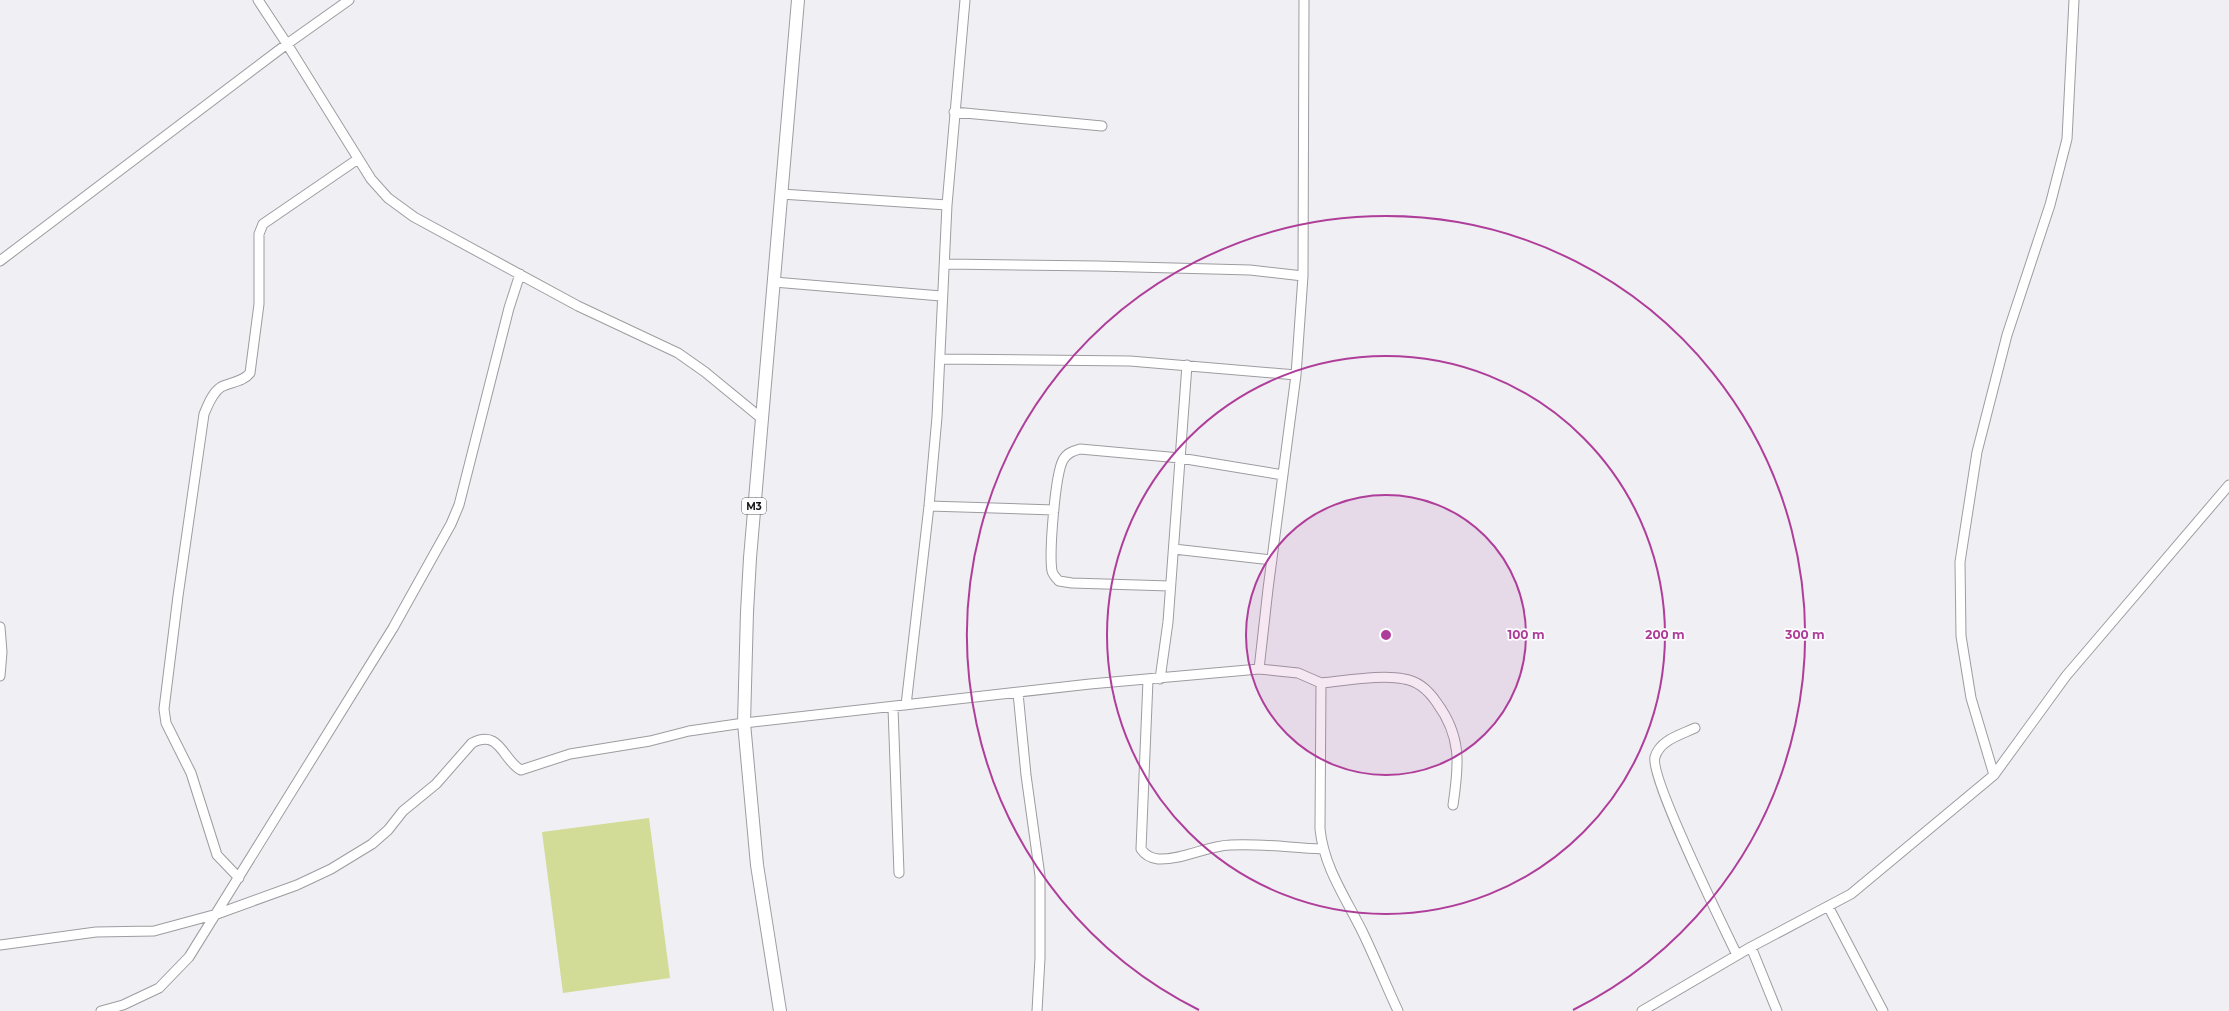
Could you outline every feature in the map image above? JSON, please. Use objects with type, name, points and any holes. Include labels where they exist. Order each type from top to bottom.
[{"type":"main road","name":"M3","points":[[780,1011],[757,865],[744,723],[746,612],[761,418],[798,0]]},
{"type":"street","points":[[258,0],[371,179],[388,198],[414,217],[578,306],[678,353],[705,372],[761,418]]},
{"type":"street","points":[[0,261],[287,44],[349,0]]},
{"type":"street","points":[[906,705],[929,506],[941,358],[941,296],[945,264],[947,205],[965,0]]},
{"type":"street","points":[[1259,669],[1296,375],[1303,276],[1304,0]]},
{"type":"street","points":[[1994,775],[1971,698],[1961,636],[1960,562],[1977,452],[2007,335],[2050,204],[2066,146],[2074,0]]},
{"type":"street","points":[[954,112],[1102,126]]},
{"type":"street","points":[[239,878],[218,855],[191,773],[166,723],[164,709],[178,596],[204,414],[211,397],[221,388],[241,380],[250,373],[259,304],[259,234],[263,224],[358,159]]},
{"type":"street","points":[[781,194],[947,205]]},
{"type":"street","points":[[945,264],[1250,270],[1303,276]]},
{"type":"street","points":[[101,1011],[123,1005],[160,988],[189,957],[393,628],[460,505],[509,308],[520,274]]},
{"type":"street","points":[[774,282],[941,296]]},
{"type":"street","points":[[941,358],[1084,359],[1187,365],[1296,375]]},
{"type":"street","points":[[1160,679],[1174,549],[1187,365]]},
{"type":"street","points":[[1170,586],[1115,586],[1059,581],[1052,573],[1054,510],[1063,461],[1069,452],[1080,449],[1180,458],[1283,475]]},
{"type":"street","points":[[1642,1011],[1737,955],[1851,894],[1994,775],[2066,676],[2229,485]]},
{"type":"street","points":[[929,506],[1054,510]]},
{"type":"street","points":[[1174,549],[1272,560]]},
{"type":"street","points":[[0,627],[2,652],[0,676]]},
{"type":"street","points":[[0,945],[96,932],[154,931],[217,914],[297,885],[359,853],[388,830],[403,811],[436,784],[466,749],[478,740],[489,740],[496,742],[521,770],[576,753],[650,741],[689,731],[744,723],[893,708],[906,705],[1090,684],[1160,679],[1259,669],[1298,673],[1322,683],[1404,678],[1419,684],[1430,693],[1448,717],[1456,738],[1457,776],[1453,805]]},
{"type":"street","points":[[1148,680],[1141,849],[1144,854],[1151,858],[1160,859],[1194,854],[1231,845],[1322,850]]},
{"type":"street","points":[[1322,683],[1320,829],[1322,850],[1332,875],[1363,933],[1398,1011]]},
{"type":"street","points":[[1018,693],[1026,775],[1040,876],[1040,958],[1038,1011]]},
{"type":"street","points":[[893,708],[899,873]]},
{"type":"street","points":[[1694,728],[1661,744],[1654,758],[1656,774],[1677,824],[1737,955]]},
{"type":"street","points":[[1828,906],[1883,1011]]},
{"type":"street","points":[[1752,947],[1777,1011]]},
{"type":"green space","points":[[649,818],[670,978],[563,993],[542,832]]}]
